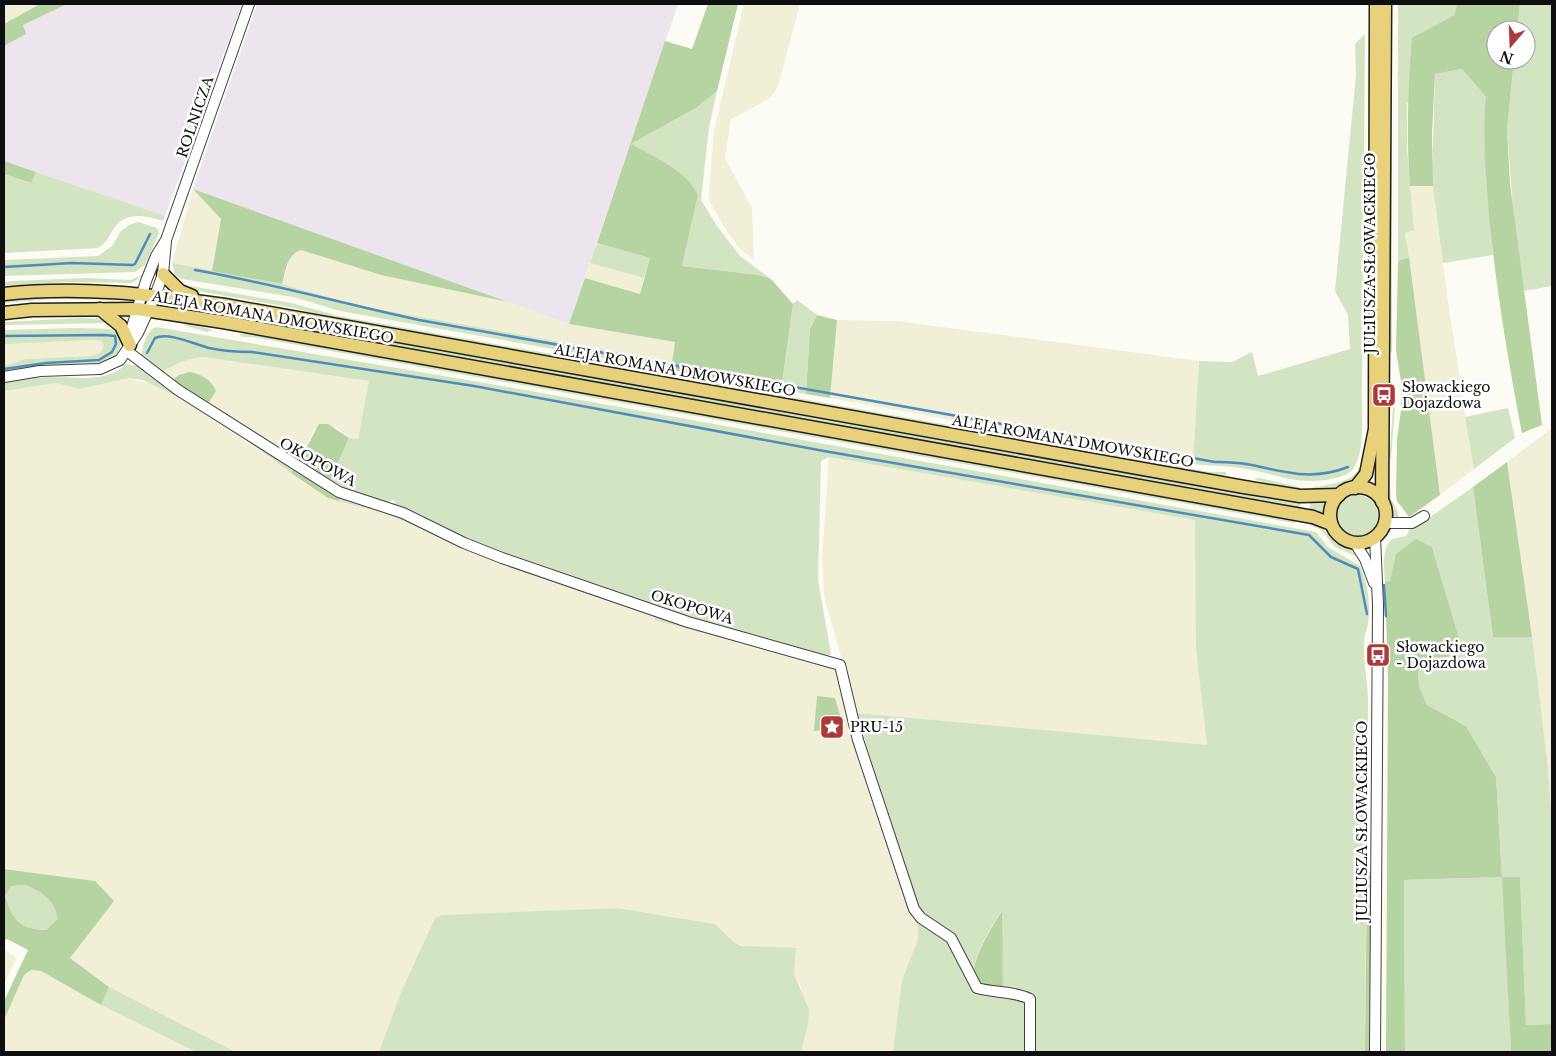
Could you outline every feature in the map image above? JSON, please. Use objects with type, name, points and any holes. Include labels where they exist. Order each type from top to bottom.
[{"type":"main road","name":"JULIUSZA SŁOWACKIEGO","points":[[1355,488],[1366,474],[1375,429],[1376,4]]},
{"type":"main road","name":"JULIUSZA SŁOWACKIEGO","points":[[1382,502],[1385,4]]},
{"type":"main road","points":[[163,274],[180,291],[208,302]]},
{"type":"main road","name":"ALEJA ROMANA DMOWSKIEGO","points":[[4,294],[100,290],[208,302],[1244,487],[1300,496],[1339,494]]},
{"type":"main road","points":[[100,309],[121,326],[129,345]]},
{"type":"main road","name":"ALEJA ROMANA DMOWSKIEGO","points":[[4,313],[100,309],[143,310],[223,322],[1313,517],[1331,524]]},
{"type":"main road","points":[[1355,488],[1370,491],[1382,502],[1386,516],[1375,538],[1362,543],[1355,543],[1340,537],[1331,524],[1330,508],[1339,494],[1355,488]]},
{"type":"street","name":"ROLNICZA","points":[[149,296],[150,269],[166,240],[249,4]]},
{"type":"street","name":"ROLNICZA","points":[[129,345],[131,330],[163,274],[166,240]]},
{"type":"street","points":[[4,377],[40,371],[100,369],[120,360],[129,345]]},
{"type":"street","name":"OKOPOWA","points":[[129,345],[178,390],[339,492],[402,513],[464,543],[502,558],[681,620],[840,664],[858,740],[914,909],[921,918],[951,938],[976,988],[992,993],[1024,996],[1030,999],[1030,1052]]},
{"type":"street","points":[[1384,523],[1412,524],[1424,516]]},
{"type":"street","name":"JULIUSZA SŁOWACKIEGO","points":[[1375,538],[1375,1052]]},
{"type":"street","name":"JULIUSZA SŁOWACKIEGO","points":[[1355,543],[1365,560],[1376,590]]},
{"type":"shaded area","points":[[67,4],[242,4],[217,72],[211,75],[207,88],[210,93],[165,216],[4,161],[4,46],[26,34],[23,25]]},
{"type":"shaded area","points":[[257,4],[678,4],[569,324],[193,189]]},
{"type":"green space","points":[[4,4],[40,4],[4,24]]},
{"type":"green space","points":[[40,4],[67,4],[23,25],[26,34],[4,46],[4,24]]},
{"type":"green space","points":[[708,4],[738,4],[717,91],[696,108],[631,144],[677,171],[698,195],[682,266],[759,275],[771,279],[793,304],[781,390],[671,370],[675,342],[569,324],[585,278],[640,294],[650,258],[597,243],[665,41],[692,49]]},
{"type":"green space","points":[[744,4],[800,4],[778,86],[772,96],[731,119],[725,158],[752,208],[754,260],[739,248],[722,224],[709,200],[714,131]]},
{"type":"green space","points":[[1392,4],[1392,353],[1390,351]]},
{"type":"green space","points":[[1398,4],[1457,4],[1456,15],[1407,104],[1407,149],[1414,230],[1405,233],[1409,257],[1398,261]]},
{"type":"green space","points":[[1457,4],[1520,4],[1518,20],[1486,20],[1486,70],[1513,70],[1507,130],[1510,184],[1542,425],[1522,433],[1503,324],[1489,215],[1484,126],[1486,97],[1462,69],[1435,74],[1432,133],[1433,186],[1410,186],[1408,112],[1412,38],[1455,15]]},
{"type":"green space","points":[[1520,4],[1552,4],[1552,286],[1524,291],[1515,235],[1507,130],[1513,70],[1536,70],[1536,20],[1518,20]]},
{"type":"green space","points":[[1365,34],[1362,437],[1361,448],[1355,466],[1347,474],[1336,478],[1308,481],[1226,466],[1193,464],[1199,361],[1232,362],[1252,352],[1258,376],[1350,349],[1348,315],[1335,291],[1356,75],[1355,44]]},
{"type":"green space","points":[[1371,59],[1370,392],[1368,393],[1369,62]]},
{"type":"green space","points":[[1462,69],[1486,97],[1486,176],[1493,255],[1443,263],[1432,179],[1435,74]]},
{"type":"green space","points":[[717,91],[709,127],[701,200],[717,226],[740,256],[771,279],[759,275],[682,266],[698,195],[631,144],[696,108]]},
{"type":"green space","points":[[4,161],[36,172],[31,183],[4,174]]},
{"type":"green space","points":[[36,172],[165,216],[163,221],[142,216],[129,217],[118,224],[105,242],[98,248],[4,253],[4,174],[30,183]]},
{"type":"green space","points":[[1410,186],[1433,186],[1448,302],[1474,469],[1440,495],[1405,233],[1414,230]]},
{"type":"green space","points":[[193,189],[221,219],[212,271],[172,263]]},
{"type":"green space","points":[[193,189],[508,302],[381,275],[301,250],[296,252],[289,260],[282,284],[212,271],[221,219]]},
{"type":"green space","points":[[138,222],[157,228],[159,233],[145,265],[135,272],[4,276],[4,260],[98,256],[112,246],[121,231],[129,225]]},
{"type":"green space","points":[[597,243],[650,258],[644,278],[590,263]]},
{"type":"green space","points":[[301,250],[381,275],[508,302],[569,324],[675,342],[673,362],[355,305],[282,284],[290,258],[294,253]]},
{"type":"green space","points":[[1409,257],[1440,495],[1409,517],[1397,501],[1396,495],[1401,381],[1396,351],[1398,261]]},
{"type":"green space","points":[[172,263],[282,284],[355,305],[673,362],[671,370],[340,311],[293,297],[182,279],[175,275]]},
{"type":"green space","points":[[590,263],[644,278],[640,294],[585,278]]},
{"type":"green space","points":[[144,274],[132,283],[67,282],[4,286],[4,282],[14,281],[85,278],[131,280]]},
{"type":"green space","points":[[190,286],[292,303],[339,316],[1210,472],[1226,472],[1227,475],[1211,476],[343,321],[294,308],[187,289]]},
{"type":"green space","points":[[76,297],[127,300],[52,299],[4,303],[4,301],[10,300]]},
{"type":"green space","points":[[797,300],[817,315],[810,329],[806,394],[781,390],[793,304]]},
{"type":"green space","points":[[184,309],[286,326],[327,329],[1301,502],[1299,509],[184,311]]},
{"type":"green space","points":[[817,315],[837,320],[830,398],[806,394],[810,329]]},
{"type":"green space","points":[[81,318],[99,319],[111,323],[4,325],[4,322]]},
{"type":"green space","points":[[837,320],[896,321],[1199,361],[1193,464],[830,398]]},
{"type":"green space","points":[[182,322],[213,330],[207,332],[186,326]]},
{"type":"green space","points":[[156,327],[485,383],[1316,532],[1328,547],[1360,566],[1367,587],[1369,602],[1368,626],[1364,638],[1368,701],[1365,1052],[1035,1052],[1035,1002],[1033,998],[1026,994],[1003,991],[1001,912],[981,947],[974,966],[971,986],[989,995],[1025,999],[1028,1002],[1028,1052],[893,1052],[902,980],[918,939],[918,925],[910,911],[901,881],[906,878],[857,713],[1207,745],[1196,649],[1195,520],[829,457],[821,461],[818,580],[831,654],[824,657],[674,615],[499,554],[391,506],[396,502],[393,500],[377,503],[351,495],[329,483],[349,438],[358,439],[369,381],[203,357],[181,362],[161,373],[141,357],[149,332]]},
{"type":"green space","points":[[110,329],[119,333],[120,344],[117,354],[99,365],[4,373],[4,366],[26,359],[91,356],[100,353],[104,346],[102,341],[93,340],[4,344],[4,330]]},
{"type":"green space","points":[[251,333],[1298,519],[1294,523],[253,337],[242,337],[239,334]]},
{"type":"green space","points":[[102,341],[104,346],[100,353],[91,356],[26,359],[4,366],[4,343]]},
{"type":"green space","points":[[203,357],[369,381],[358,440],[349,438],[336,427],[314,429],[297,465],[161,373],[177,363],[191,358]]},
{"type":"green space","points":[[126,364],[136,366],[138,364],[294,468],[291,473],[221,422],[186,401],[143,380],[129,378],[79,389],[56,383],[4,391],[4,383],[42,377],[93,378],[110,374]]},
{"type":"green space","points":[[190,372],[206,378],[212,383],[216,391],[207,405],[171,381],[179,375]]},
{"type":"green space","points":[[129,378],[157,385],[186,401],[328,498],[384,513],[488,557],[655,617],[836,669],[910,911],[918,925],[918,939],[902,980],[893,1052],[801,1052],[808,1024],[801,987],[794,973],[751,948],[735,943],[715,924],[617,908],[442,915],[435,918],[401,992],[379,1052],[236,1052],[109,987],[70,958],[113,901],[95,881],[4,869],[4,391],[56,383],[79,389]]},
{"type":"green space","points":[[1395,407],[1391,458],[1389,460],[1393,408]]},
{"type":"green space","points":[[1508,408],[1515,438],[1474,469],[1465,417]]},
{"type":"green space","points":[[319,424],[328,424],[349,438],[329,483],[297,465]]},
{"type":"green space","points":[[1552,428],[1552,824],[1548,768],[1507,462]]},
{"type":"green space","points":[[829,457],[1196,520],[1196,649],[1208,746],[857,713],[824,596],[822,558]]},
{"type":"green space","points":[[1507,462],[1532,637],[1493,637],[1473,487]]},
{"type":"green space","points":[[1361,467],[1362,470],[1357,476],[1339,487],[1310,491],[1314,487],[1346,480]]},
{"type":"green space","points":[[294,468],[341,497],[338,501],[328,498],[291,473]]},
{"type":"green space","points":[[1389,469],[1391,499],[1398,512],[1399,520],[1392,515],[1389,498]]},
{"type":"green space","points":[[1260,478],[1299,487],[1302,491],[1282,488],[1254,479]]},
{"type":"green space","points":[[1473,487],[1493,637],[1532,637],[1548,768],[1552,824],[1552,1024],[1526,1025],[1520,878],[1503,877],[1511,1052],[1405,1052],[1404,880],[1502,877],[1496,777],[1466,726],[1427,705],[1419,686],[1418,670],[1449,656],[1459,638],[1432,547],[1390,583],[1385,581],[1384,559],[1388,543],[1392,539],[1406,536],[1410,529],[1416,527]]},
{"type":"green space","points":[[1357,495],[1372,501],[1378,516],[1372,531],[1357,537],[1342,531],[1336,516],[1342,501]]},
{"type":"green space","points":[[341,497],[393,511],[475,549],[837,665],[848,713],[836,669],[655,620],[655,617],[488,557],[384,513],[338,501]]},
{"type":"green space","points":[[1328,500],[1324,513],[1309,511],[1311,501]]},
{"type":"green space","points":[[1307,521],[1323,529],[1339,545],[1355,553],[1360,558],[1335,547],[1321,530],[1310,525]]},
{"type":"green space","points":[[1416,539],[1432,547],[1459,638],[1449,656],[1418,670],[1419,686],[1427,705],[1466,726],[1496,777],[1502,877],[1404,880],[1405,1052],[1386,1052],[1388,678],[1385,581],[1390,582],[1396,554]]},
{"type":"green space","points":[[817,696],[835,698],[842,722],[841,728],[814,731]]},
{"type":"green space","points":[[4,869],[95,881],[114,901],[70,958],[109,987],[101,1005],[41,971],[31,970],[24,975],[4,1020],[4,1001],[28,950],[7,939],[4,941]],"holes":[[[26,885],[43,894],[51,902],[56,912],[58,919],[46,930],[29,928],[18,922],[5,896],[11,886]]]},
{"type":"green space","points":[[1367,870],[1371,873],[1369,1052],[1365,1052]]},
{"type":"green space","points":[[1502,877],[1520,877],[1526,1025],[1552,1024],[1552,1052],[1511,1052]]},
{"type":"green space","points":[[26,885],[47,898],[57,912],[59,919],[46,930],[29,928],[23,925],[18,922],[11,911],[5,896],[11,886]]},
{"type":"green space","points":[[617,908],[715,924],[735,943],[742,946],[796,948],[794,973],[809,1010],[808,1024],[801,1052],[379,1052],[401,992],[435,918],[442,915]]},
{"type":"green space","points":[[1002,911],[1003,991],[971,986],[977,956]]},
{"type":"green space","points":[[4,949],[16,958],[4,985]]},
{"type":"green space","points":[[31,970],[41,971],[101,1005],[196,1052],[4,1052],[4,1020],[24,975]]},
{"type":"green space","points":[[109,987],[236,1052],[196,1052],[101,1005]]},
{"type":"waterway","points":[[4,267],[72,263],[133,265],[150,234]]},
{"type":"waterway","points":[[195,270],[419,320],[1215,462],[1233,462],[1297,474],[1330,472],[1348,467]]},
{"type":"waterway","points":[[4,336],[104,335],[115,336],[116,344],[112,352],[99,360],[46,363],[4,369]]},
{"type":"waterway","points":[[147,353],[155,338],[168,336],[214,349],[252,352],[474,386],[824,451],[1309,535],[1331,557],[1358,569],[1367,614]]},
{"type":"waterway","points":[[1384,585],[1386,616]]},
{"type":"place","name":"Słowackiego Dojazdowa","points":[[1384,395]]},
{"type":"place","name":"Słowackiego - Dojazdowa","points":[[1378,655]]},
{"type":"place","name":"PRU-15","points":[[832,727]]}]
